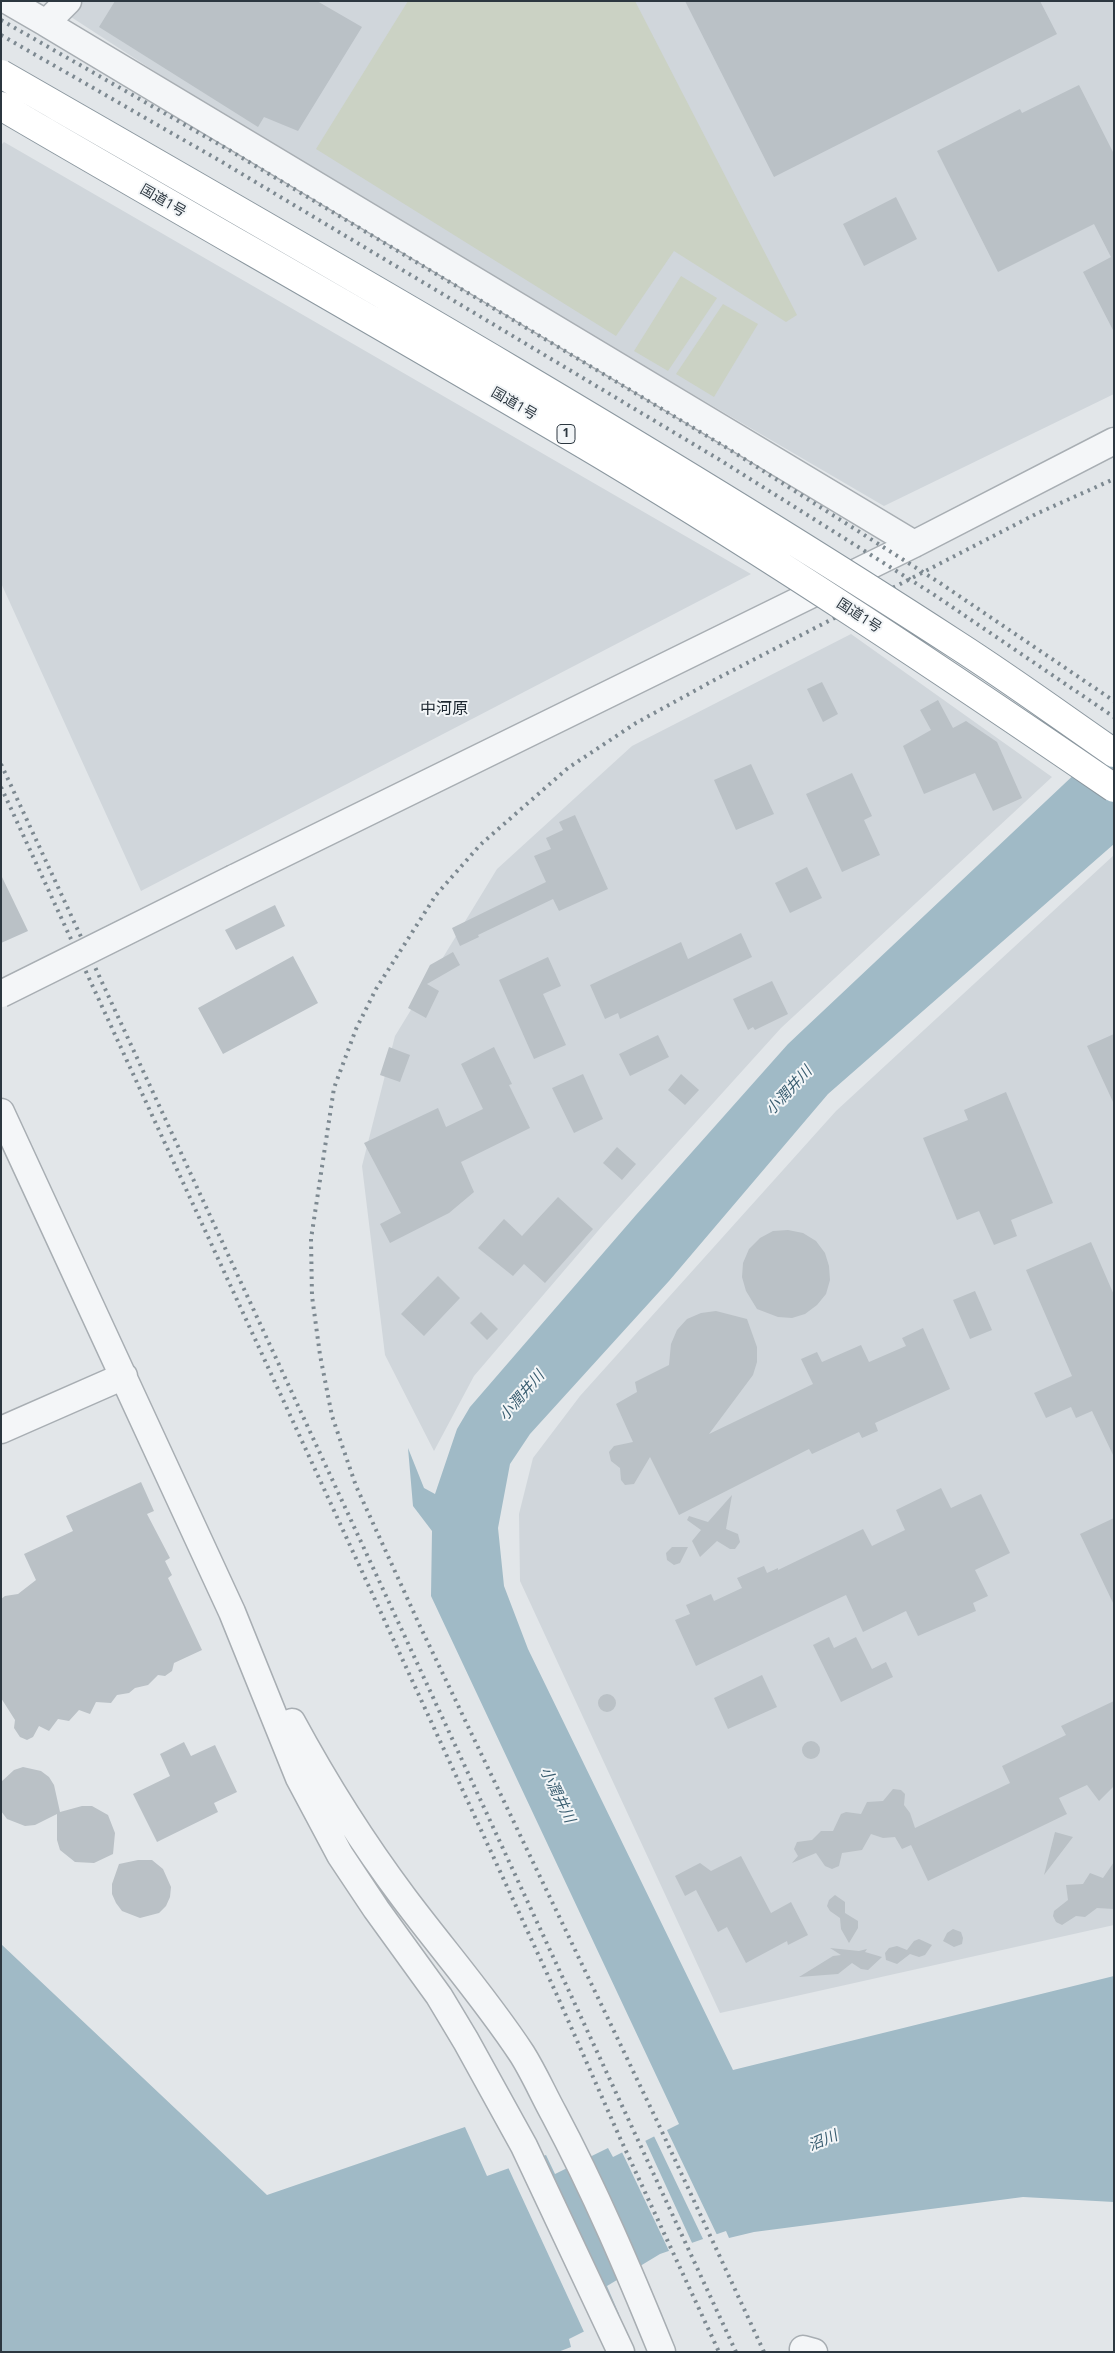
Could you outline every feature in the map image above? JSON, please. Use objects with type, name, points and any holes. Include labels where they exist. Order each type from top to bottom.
[{"type":"highway","name":"国道1号","points":[[1,74],[358,280],[637,445],[952,642],[1114,753]]},
{"type":"highway","name":"国道1号","points":[[1,106],[612,461],[786,569],[931,663],[1114,788]]},
{"type":"street","points":[[8,1],[914,544]]},
{"type":"street","points":[[46,23],[68,1]]},
{"type":"street","points":[[1,994],[914,544],[1114,441]]},
{"type":"street","points":[[1,1112],[232,1612],[299,1778],[340,1855],[376,1909],[439,1996],[524,2146],[616,2340]]},
{"type":"street","points":[[1,1430],[124,1376]]},
{"type":"street","points":[[232,1612],[322,1777],[361,1837],[404,1898],[484,1999],[523,2056],[574,2152],[635,2284],[662,2352]]},
{"type":"street","points":[[804,2352],[803,2349],[814,2352]]},
{"type":"shaded area","points":[[82,1],[1114,1],[1114,394],[884,506],[288,158],[68,15]]},
{"type":"shaded area","points":[[408,1],[635,1],[797,315],[786,322],[674,251],[616,336],[316,149]]},
{"type":"shaded area","points":[[4,142],[751,574],[141,891],[1,583],[1,145]]},
{"type":"shaded area","points":[[681,276],[717,298],[668,371],[634,351]]},
{"type":"shaded area","points":[[723,304],[758,324],[714,397],[676,374]]},
{"type":"shaded area","points":[[851,634],[1052,777],[781,1028],[603,1225],[474,1376],[434,1451],[385,1355],[362,1166],[395,1036],[497,869],[632,746]]},
{"type":"shaded area","points":[[1114,855],[1114,1925],[720,2013],[520,1581],[519,1514],[533,1458],[580,1396],[836,1111]]},
{"type":"water","points":[[1114,737],[1114,844],[828,1094],[669,1281],[530,1434],[510,1464],[498,1528],[504,1586],[528,1649],[733,2070],[1114,1976],[1114,2202],[1023,2197],[754,2232],[729,2238],[726,2231],[660,2254],[607,2286],[619,2314],[569,2339],[571,2347],[558,2352],[1,2352],[1,1944],[267,2195],[465,2127],[487,2176],[546,2155],[555,2174],[608,2148],[613,2157],[679,2124],[431,1596],[432,1531],[413,1506],[408,1448],[424,1488],[435,1494],[457,1429],[470,1407],[636,1215],[788,1044]]},
{"type":"pier","points":[[666,2128],[718,2237],[704,2241],[653,2134]]},
{"type":"pier","points":[[644,2138],[693,2245],[670,2253],[621,2150]]},
{"type":"pier","points":[[542,2153],[619,2317],[585,2334],[507,2165]]},
{"type":"building","points":[[115,1],[317,1],[362,27],[298,131],[264,117],[258,127],[99,27]]},
{"type":"building","points":[[685,1],[1040,1],[1057,34],[774,177]]},
{"type":"building","points":[[1079,85],[1114,154],[1114,332],[1083,272],[1111,257],[1094,224],[998,272],[937,151],[1020,109],[1022,113]]},
{"type":"building","points":[[896,197],[917,239],[864,266],[843,224]]},
{"type":"building","points":[[822,682],[838,714],[823,722],[807,689]]},
{"type":"building","points":[[938,700],[953,728],[966,721],[997,742],[1022,798],[993,811],[975,773],[924,794],[903,746],[931,730],[920,710]]},
{"type":"building","points":[[751,764],[774,814],[736,830],[714,780]]},
{"type":"building","points":[[852,773],[872,816],[864,820],[880,855],[842,872],[806,794]]},
{"type":"building","points":[[575,815],[608,889],[559,911],[553,899],[478,935],[479,937],[460,946],[452,928],[546,882],[534,856],[551,849],[546,838],[563,830],[559,822]]},
{"type":"building","points":[[807,867],[822,898],[790,913],[775,883]]},
{"type":"building","points":[[1,875],[28,931],[1,943]]},
{"type":"building","points":[[275,905],[285,926],[236,950],[225,930]]},
{"type":"building","points":[[741,933],[752,957],[620,1019],[618,1013],[605,1019],[590,985],[681,942],[688,959]]},
{"type":"building","points":[[453,952],[460,965],[427,984],[439,991],[426,1018],[408,1008],[430,965]]},
{"type":"building","points":[[293,956],[318,1003],[223,1054],[198,1008]]},
{"type":"building","points":[[548,957],[561,986],[543,994],[566,1045],[534,1059],[499,980]]},
{"type":"building","points":[[772,981],[788,1014],[755,1030],[753,1027],[748,1030],[733,999]]},
{"type":"building","points":[[1114,1034],[1114,1104],[1087,1046]]},
{"type":"building","points":[[658,1035],[669,1057],[630,1076],[619,1054]]},
{"type":"building","points":[[389,1047],[410,1055],[400,1082],[380,1075]]},
{"type":"building","points":[[494,1047],[512,1084],[509,1085],[530,1128],[461,1162],[474,1192],[449,1213],[390,1243],[380,1224],[401,1213],[364,1143],[438,1108],[446,1127],[483,1109],[461,1064]]},
{"type":"building","points":[[583,1074],[603,1119],[574,1133],[552,1088]]},
{"type":"building","points":[[681,1074],[699,1090],[685,1105],[668,1090]]},
{"type":"building","points":[[1006,1092],[1053,1203],[1011,1220],[1017,1236],[994,1245],[979,1211],[957,1220],[923,1138],[968,1120],[964,1110]]},
{"type":"building","points":[[617,1147],[636,1164],[622,1180],[603,1163]]},
{"type":"building","points":[[558,1197],[593,1229],[545,1283],[524,1264],[513,1276],[478,1248],[504,1219],[522,1236]]},
{"type":"building","points":[[788,1230],[803,1233],[816,1241],[825,1253],[829,1266],[830,1280],[826,1294],[817,1305],[805,1314],[792,1318],[778,1317],[757,1309],[746,1291],[742,1277],[743,1263],[749,1249],[760,1238],[773,1231]]},
{"type":"building","points":[[1091,1242],[1114,1295],[1114,1457],[1092,1411],[1076,1418],[1071,1407],[1046,1418],[1034,1393],[1072,1376],[1026,1270]]},
{"type":"building","points":[[438,1276],[460,1298],[424,1336],[401,1314]]},
{"type":"building","points":[[975,1291],[992,1330],[970,1339],[953,1300]]},
{"type":"building","points":[[716,1311],[747,1319],[757,1347],[757,1362],[753,1375],[709,1434],[813,1384],[801,1359],[817,1352],[822,1362],[861,1345],[869,1362],[906,1346],[902,1338],[923,1328],[950,1389],[875,1423],[878,1431],[862,1438],[859,1432],[812,1454],[809,1449],[679,1515],[650,1457],[634,1484],[625,1485],[621,1480],[620,1468],[611,1461],[609,1452],[614,1446],[633,1442],[616,1404],[637,1392],[635,1382],[669,1365],[671,1344],[677,1330],[687,1319],[701,1313]]},
{"type":"building","points":[[481,1312],[498,1329],[487,1340],[470,1323]]},
{"type":"building","points":[[141,1482],[154,1511],[147,1514],[170,1558],[165,1561],[172,1575],[168,1578],[202,1650],[174,1663],[172,1671],[165,1676],[158,1675],[148,1685],[135,1688],[129,1693],[117,1695],[111,1703],[96,1702],[90,1714],[79,1710],[69,1721],[58,1719],[49,1731],[39,1726],[33,1737],[27,1740],[20,1737],[14,1728],[15,1720],[1,1698],[1,1599],[5,1596],[18,1594],[36,1580],[24,1554],[73,1531],[66,1516]]},
{"type":"building","points":[[941,1488],[951,1508],[981,1494],[1010,1553],[975,1570],[988,1596],[973,1603],[976,1611],[918,1636],[906,1611],[863,1632],[846,1595],[696,1666],[675,1620],[690,1614],[686,1605],[711,1594],[714,1601],[742,1588],[737,1578],[764,1566],[767,1573],[778,1568],[778,1570],[863,1529],[872,1546],[905,1530],[896,1510]]},
{"type":"building","points":[[732,1495],[726,1529],[738,1534],[740,1542],[735,1549],[730,1549],[717,1541],[700,1557],[692,1541],[701,1530],[687,1520],[689,1516],[708,1522]]},
{"type":"building","points":[[1114,1518],[1114,1605],[1080,1534]]},
{"type":"building","points":[[672,1547],[688,1547],[680,1563],[674,1565],[667,1560],[666,1553]]},
{"type":"building","points":[[829,1637],[834,1648],[856,1637],[872,1669],[886,1662],[893,1677],[841,1702],[813,1645]]},
{"type":"building","points":[[762,1675],[777,1707],[728,1729],[714,1698]]},
{"type":"building","points":[[607,1694],[613,1697],[616,1703],[613,1709],[607,1712],[601,1709],[598,1703],[601,1697]]},
{"type":"building","points":[[1114,1701],[1114,1786],[1099,1801],[1087,1785],[1059,1798],[1067,1814],[928,1881],[911,1845],[902,1849],[895,1837],[883,1838],[871,1834],[862,1850],[842,1853],[839,1866],[832,1869],[825,1866],[816,1853],[792,1863],[798,1856],[794,1849],[797,1842],[812,1840],[821,1831],[833,1831],[841,1814],[846,1812],[861,1814],[867,1802],[883,1801],[893,1789],[901,1790],[905,1794],[904,1805],[910,1813],[915,1828],[1010,1783],[1002,1766],[1066,1735],[1061,1726]]},
{"type":"building","points":[[811,1741],[817,1744],[820,1750],[817,1756],[811,1759],[805,1756],[802,1750],[805,1744]]},
{"type":"building","points":[[184,1742],[191,1756],[215,1745],[237,1792],[214,1803],[218,1812],[157,1842],[133,1794],[170,1776],[160,1754]]},
{"type":"building","points":[[23,1767],[41,1771],[49,1777],[54,1785],[60,1812],[82,1806],[92,1806],[108,1815],[115,1833],[113,1854],[94,1863],[75,1862],[60,1850],[57,1840],[57,1814],[35,1825],[25,1826],[7,1819],[1,1811],[1,1782],[14,1770]]},
{"type":"building","points":[[1055,1832],[1073,1837],[1044,1875]]},
{"type":"building","points":[[741,1856],[771,1913],[791,1902],[808,1935],[788,1945],[787,1941],[746,1963],[727,1927],[718,1932],[696,1890],[685,1896],[675,1876],[700,1863],[711,1871]]},
{"type":"building","points":[[138,1860],[152,1860],[163,1869],[171,1887],[170,1897],[166,1906],[159,1913],[140,1918],[122,1911],[112,1894],[112,1884],[119,1864]]},
{"type":"building","points":[[1114,1862],[1114,1909],[1097,1908],[1085,1917],[1076,1916],[1062,1925],[1056,1922],[1053,1916],[1054,1911],[1068,1900],[1066,1885],[1083,1884],[1090,1873],[1103,1878]]},
{"type":"building","points":[[835,1895],[845,1902],[845,1913],[858,1921],[858,1928],[849,1943],[841,1929],[840,1918],[830,1911],[827,1906],[829,1900]]},
{"type":"building","points":[[953,1929],[961,1932],[963,1938],[962,1944],[954,1947],[943,1941],[947,1933]]},
{"type":"building","points":[[919,1939],[932,1945],[925,1955],[919,1957],[910,1954],[897,1964],[886,1960],[885,1953],[889,1948],[897,1946],[907,1950],[914,1941]]},
{"type":"building","points":[[830,1948],[859,1951],[867,1949],[865,1952],[882,1957],[868,1970],[861,1969],[852,1963],[838,1974],[799,1977],[833,1956],[841,1955]]},
{"type":"railway","points":[[1,20],[229,150],[727,448],[940,583],[1114,701]]},
{"type":"railway","points":[[1,35],[222,162],[720,460],[933,594],[1114,717]]},
{"type":"railway","points":[[764,2352],[657,2121],[419,1624],[356,1486],[332,1416],[320,1355],[312,1296],[311,1239],[334,1088],[356,1029],[376,989],[436,895],[480,845],[568,768],[636,723],[718,678],[1036,514],[1114,479]]},
{"type":"railway","points":[[1,764],[736,2352]]},
{"type":"railway","points":[[1,787],[556,1993],[620,2138],[719,2352]]},
{"type":"district","name":"中河原","points":[[444,709]]},
{"type":"water label","name":"小潤井川","points":[[789,1091]]},
{"type":"water label","name":"小潤井川","points":[[522,1396]]},
{"type":"water label","name":"小潤井川","points":[[557,1795]]},
{"type":"water label","name":"沼川","points":[[823,2141]]}]
